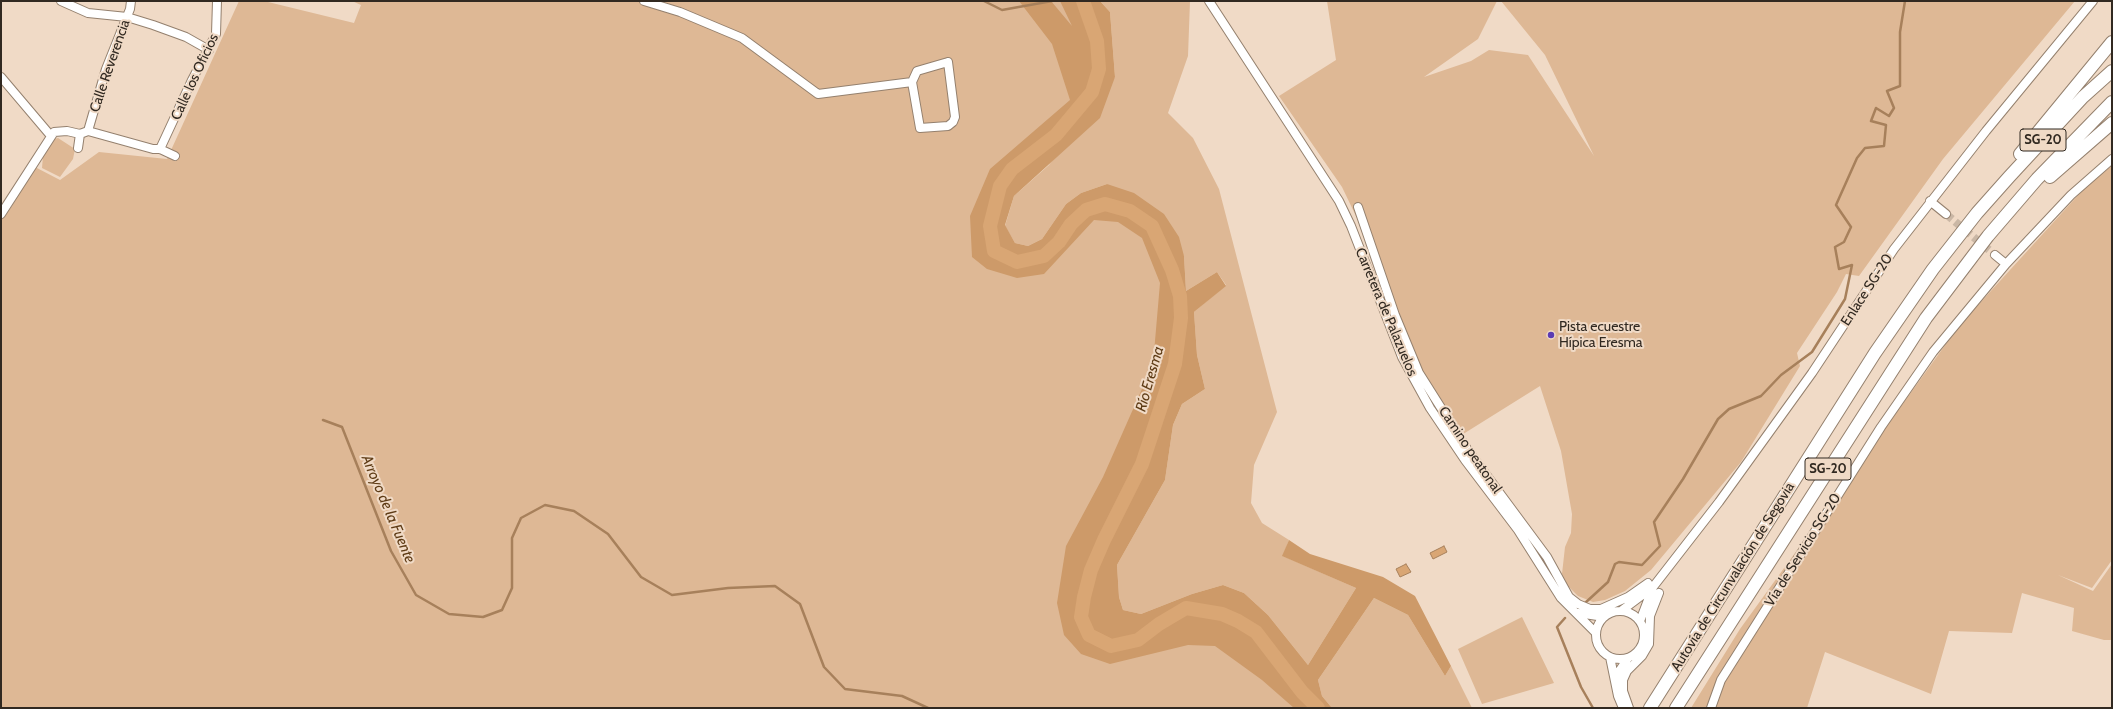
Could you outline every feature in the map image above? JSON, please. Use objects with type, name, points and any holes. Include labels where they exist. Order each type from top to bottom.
[{"type":"highway","points":[[1977,213],[2021,152],[2112,42]]},
{"type":"highway","name":"Autovía de Circunvalación de Segovia","points":[[1650,708],[1875,353],[1933,269],[1977,213],[2058,123],[2112,71]]},
{"type":"highway","name":"Autovía de Circunvalación de Segovia","points":[[1676,708],[1926,318],[1988,236],[2037,179],[2112,102]]},
{"type":"highway","points":[[1988,236],[2016,212],[2056,170],[2112,123]]},
{"type":"street","points":[[62,1],[88,13],[127,17],[186,37],[209,50]]},
{"type":"street","name":"Calle Reverencia","points":[[88,131],[106,68],[127,17],[131,1]]},
{"type":"street","name":"Calle los Oficios","points":[[160,149],[192,80],[209,50],[217,29],[216,1]]},
{"type":"street","points":[[644,1],[680,12],[742,38],[818,94],[912,82]]},
{"type":"street","name":"Carretera de Palazuelos","points":[[1209,1],[1339,201],[1351,226],[1402,357],[1430,408],[1465,460],[1518,530],[1561,598],[1596,633]]},
{"type":"street","name":"Enlace SG-20","points":[[1640,621],[1653,588],[1719,502],[1812,373],[1894,249],[1930,200],[2093,1]]},
{"type":"street","points":[[948,62],[955,117],[953,122],[948,126],[920,128],[912,82],[917,71],[948,62]]},
{"type":"street","points":[[1,77],[51,136]]},
{"type":"street","points":[[1,214],[33,167],[51,136],[59,131],[80,134],[88,131],[153,149],[160,149],[175,156]]},
{"type":"street","points":[[78,148],[80,134]]},
{"type":"street","name":"Vía de Servicio SG-20","points":[[1712,708],[1721,680],[1882,427],[1933,352],[2006,264],[2071,195],[2112,159]]},
{"type":"street","points":[[1930,200],[1946,214]]},
{"type":"street","name":"Camino peatonal","points":[[1358,207],[1395,315],[1419,373],[1460,439],[1547,557],[1569,597],[1578,604],[1590,609],[1601,609],[1653,588]]},
{"type":"street","points":[[1995,255],[2006,264]]},
{"type":"street","points":[[1630,708],[1623,691],[1623,680],[1627,671],[1642,656],[1649,644],[1653,588]]},
{"type":"street","name":"Enlace SG-20","points":[[1621,610],[1653,588]]},
{"type":"street","points":[[1616,684],[1620,670],[1628,658],[1639,651],[1644,642],[1644,632],[1640,621],[1633,614],[1621,610],[1604,616],[1598,623],[1596,633],[1599,648],[1610,657],[1619,659],[1628,658]]},
{"type":"street","points":[[1577,613],[1604,616]]},
{"type":"street","points":[[1610,657],[1618,696],[1623,708]]},
{"type":"shaded area","points":[[239,1],[264,1],[354,23],[361,5],[352,1],[1083,1],[1099,69],[996,208],[1017,262],[1071,224],[1130,211],[1180,296],[1089,635],[1186,608],[1318,708],[1,708],[1,218],[10,209],[35,167],[60,180],[99,152],[167,159]]},
{"type":"shaded area","points":[[1019,1],[1051,1],[1072,26],[1060,1],[1100,1],[1110,12],[1115,77],[1100,118],[1014,196],[1005,225],[1015,243],[1028,246],[1042,239],[1066,204],[1081,193],[1107,184],[1134,193],[1164,214],[1179,237],[1184,256],[1186,291],[1217,272],[1226,286],[1194,312],[1197,355],[1205,389],[1182,404],[1173,425],[1165,480],[1117,565],[1119,597],[1123,610],[1141,614],[1192,594],[1223,585],[1244,593],[1268,615],[1308,665],[1356,588],[1282,556],[1289,540],[1310,554],[1383,577],[1415,596],[1451,666],[1445,676],[1408,615],[1374,598],[1318,680],[1322,696],[1332,708],[1294,708],[1262,680],[1215,646],[1188,645],[1110,664],[1081,654],[1064,635],[1057,603],[1066,546],[1103,477],[1153,364],[1160,283],[1142,238],[1118,222],[1094,220],[1044,274],[1017,278],[987,269],[972,257],[970,216],[990,169],[1070,100],[1052,44]]},
{"type":"shaded area","points":[[1100,1],[1190,1],[1188,56],[1168,113],[1193,138],[1219,189],[1277,412],[1254,465],[1251,503],[1262,523],[1289,540],[1283,556],[1356,588],[1308,665],[1268,615],[1244,593],[1223,585],[1192,594],[1141,614],[1123,610],[1119,597],[1117,565],[1165,480],[1173,425],[1182,404],[1205,389],[1197,355],[1194,312],[1226,285],[1217,272],[1186,291],[1184,256],[1107,184],[1081,193],[1066,204],[1042,239],[1028,246],[1015,243],[1005,226],[1014,196],[1049,165],[1115,77],[1110,12]]},
{"type":"shaded area","points":[[1327,1],[1497,1],[1478,39],[1424,77],[1471,61],[1489,50],[1528,55],[1594,156],[1545,55],[1501,1],[2075,1],[1943,159],[1859,276],[1846,274],[1837,292],[1797,353],[1800,366],[1741,462],[1651,570],[1625,591],[1605,600],[1593,602],[1578,596],[1567,585],[1562,574],[1565,547],[1571,533],[1572,514],[1561,451],[1540,386],[1460,436],[1419,373],[1377,260],[1342,187],[1279,96],[1336,60]]},
{"type":"shaded area","points":[[58,138],[75,149],[73,159],[60,177],[42,168],[43,156],[54,139]]},
{"type":"shaded area","points":[[2112,166],[2112,560],[2092,588],[2058,575],[2093,591],[2112,564],[2112,640],[2104,640],[2072,631],[2074,608],[2022,593],[2012,633],[1949,631],[1931,694],[1825,652],[1807,708],[1691,708],[1740,629],[1959,326],[2091,181]]},
{"type":"shaded area","points":[[1444,546],[1447,552],[1433,559],[1430,553]]},
{"type":"shaded area","points":[[1406,564],[1411,572],[1400,577],[1396,569]]},
{"type":"shaded area","points":[[1374,598],[1408,615],[1445,676],[1451,666],[1472,708],[1332,708],[1322,696],[1318,680]]},
{"type":"shaded area","points":[[1522,617],[1554,683],[1482,704],[1458,649]]},
{"type":"waterway","points":[[984,1],[1002,10],[1052,1]]},
{"type":"waterway","name":"Río Eresma","points":[[1083,1],[1097,41],[1099,69],[1092,92],[1056,135],[1012,169],[1000,186],[990,226],[994,251],[1017,262],[1044,256],[1059,242],[1071,224],[1086,210],[1105,204],[1130,211],[1152,226],[1172,270],[1180,296],[1181,318],[1175,364],[1142,464],[1104,540],[1091,570],[1084,597],[1081,617],[1089,635],[1111,646],[1138,640],[1159,624],[1186,608],[1222,614],[1238,621],[1256,632],[1302,692],[1318,708]]},
{"type":"waterway","points":[[1585,603],[1608,582],[1615,564],[1619,562],[1642,565],[1660,546],[1654,522],[1683,479],[1718,419],[1729,409],[1761,396],[1781,375],[1812,352],[1845,299],[1852,265],[1839,269],[1835,247],[1844,242],[1851,227],[1836,205],[1857,158],[1865,148],[1884,146],[1886,125],[1871,121],[1876,108],[1889,116],[1894,108],[1887,91],[1900,86],[1900,32],[1905,1]]},
{"type":"waterway","name":"Arroyo de la Fuente","points":[[323,420],[342,427],[391,551],[416,595],[449,614],[483,617],[502,610],[512,588],[512,538],[521,518],[545,505],[574,511],[608,534],[641,577],[672,595],[728,588],[775,586],[800,604],[824,667],[845,689],[902,696],[928,708]]},
{"type":"waterway","points":[[1565,618],[1557,627],[1581,687],[1593,708]]},
{"type":"tunnel","points":[[1946,214],[1995,255]]},
{"type":"place","name":"Pista ecuestre Hípica Eresma","points":[[1551,335]]}]
